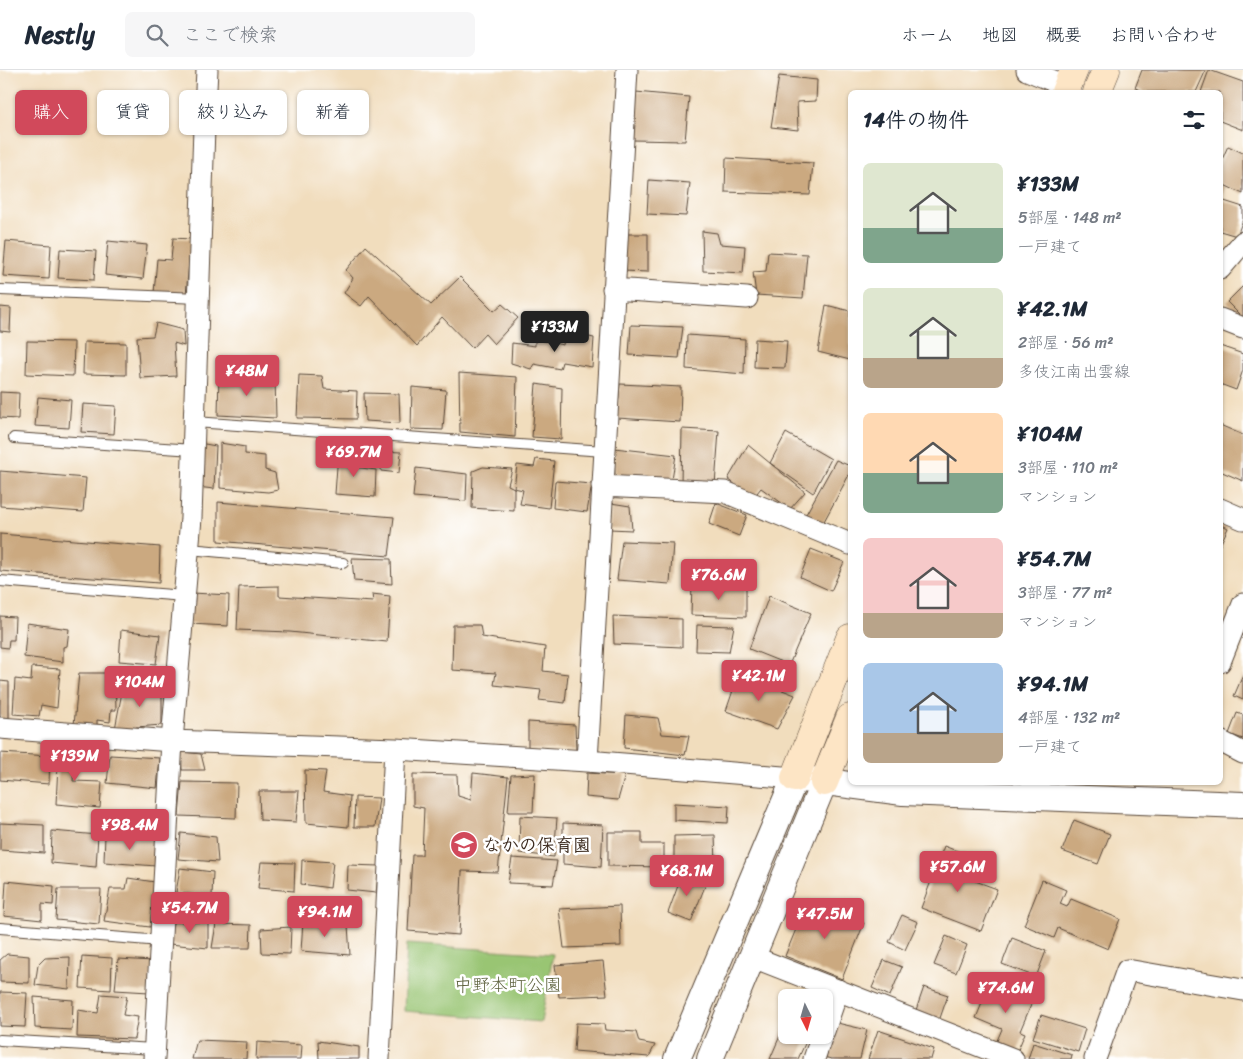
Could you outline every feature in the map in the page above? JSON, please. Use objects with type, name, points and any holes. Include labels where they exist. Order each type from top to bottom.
[{"type":"main road","points":[[1098,90],[1106,70]]},
{"type":"main road","points":[[795,778],[848,643]]},
{"type":"main road","points":[[824,782],[848,723]]},
{"type":"street","points":[[154,1054],[172,741],[189,549],[207,70]]},
{"type":"street","points":[[587,761],[627,70]]},
{"type":"street","points":[[1027,70],[1069,83]]},
{"type":"street","points":[[1223,265],[1243,242]]},
{"type":"street","points":[[613,288],[747,298]]},
{"type":"street","points":[[1223,320],[1243,328]]},
{"type":"street","points":[[602,486],[725,492],[848,543]]},
{"type":"street","points":[[1223,510],[1243,519]]},
{"type":"street","points":[[1223,654],[1243,604]]},
{"type":"street","points":[[0,728],[172,741],[395,749],[587,761],[795,778],[903,792],[1243,805]]},
{"type":"street","points":[[1223,743],[1243,753]]},
{"type":"street","points":[[379,1059],[395,749]]},
{"type":"street","points":[[677,1059],[795,778]]},
{"type":"street","points":[[710,1059],[824,782]]},
{"type":"street","points":[[753,957],[1013,1059]]},
{"type":"street","points":[[1094,1059],[1127,970],[1243,990]]},
{"type":"street","points":[[833,1005],[838,990]]},
{"type":"street","points":[[814,1059],[819,1044]]},
{"type":"lane","points":[[0,290],[199,298]]},
{"type":"lane","points":[[195,422],[604,451]]},
{"type":"lane","points":[[14,438],[194,450]]},
{"type":"lane","points":[[189,549],[343,563]]},
{"type":"lane","points":[[0,581],[184,596]]},
{"type":"lane","points":[[0,928],[161,940]]},
{"type":"lane","points":[[0,1040],[154,1054]]},
{"type":"green space","name":"中野本町公園","points":[[407,944],[553,954],[541,1022],[404,1011]]},
{"type":"building","points":[[1142,70],[1206,70],[1197,90],[1140,90],[1135,88]]},
{"type":"building","points":[[1209,70],[1243,82],[1243,130],[1223,122],[1223,90],[1202,90]]},
{"type":"building","points":[[779,76],[817,80],[816,101],[797,102],[798,130],[771,127]]},
{"type":"building","points":[[636,92],[689,97],[685,141],[633,140]]},
{"type":"building","points":[[1228,146],[1243,153],[1243,194],[1223,184],[1223,157]]},
{"type":"building","points":[[726,158],[813,163],[810,195],[725,192]]},
{"type":"building","points":[[649,180],[690,183],[686,216],[647,214]]},
{"type":"building","points":[[1223,201],[1243,207],[1243,219],[1237,236],[1223,232]]},
{"type":"building","points":[[702,231],[717,233],[720,244],[745,246],[743,273],[703,271]]},
{"type":"building","points":[[623,234],[648,234],[648,272],[623,271]]},
{"type":"building","points":[[173,238],[191,239],[186,295],[154,293],[157,259],[171,260]]},
{"type":"building","points":[[6,241],[51,245],[49,279],[3,276]]},
{"type":"building","points":[[108,241],[147,245],[143,279],[105,275]]},
{"type":"building","points":[[366,246],[431,305],[460,277],[494,311],[502,304],[518,318],[494,344],[485,334],[472,348],[442,317],[417,346],[369,296],[361,306],[344,293],[353,278],[346,270]]},
{"type":"building","points":[[60,249],[96,251],[94,280],[58,278]]},
{"type":"building","points":[[768,252],[807,254],[803,298],[756,295],[753,272],[766,271]]},
{"type":"building","points":[[1243,286],[1243,318],[1227,302]]},
{"type":"building","points":[[826,305],[848,310],[848,360],[818,352]]},
{"type":"building","points":[[0,307],[11,308],[10,332],[0,331]]},
{"type":"building","points":[[156,323],[183,330],[184,346],[174,343],[176,376],[140,378],[137,337],[153,336]]},
{"type":"building","points":[[631,325],[683,327],[679,358],[629,355]]},
{"type":"building","points":[[565,332],[594,338],[592,367],[562,362],[560,369],[534,364],[531,369],[511,363],[512,343],[535,346],[535,339],[563,345]]},
{"type":"building","points":[[687,335],[745,339],[744,374],[686,369]]},
{"type":"building","points":[[755,339],[787,341],[785,368],[754,367]]},
{"type":"building","points":[[27,341],[74,342],[73,376],[26,374]]},
{"type":"building","points":[[84,342],[126,343],[126,375],[83,374]]},
{"type":"building","points":[[1223,347],[1243,354],[1243,370],[1236,390],[1223,385]]},
{"type":"building","points":[[459,373],[517,377],[515,437],[460,432]]},
{"type":"building","points":[[219,374],[275,379],[276,418],[218,415]]},
{"type":"building","points":[[299,375],[322,376],[324,389],[357,391],[356,419],[297,418]]},
{"type":"building","points":[[536,384],[562,388],[561,439],[532,437]]},
{"type":"building","points":[[620,384],[681,387],[680,422],[617,418]]},
{"type":"building","points":[[412,387],[446,390],[443,430],[411,429]]},
{"type":"building","points":[[0,392],[19,393],[18,419],[0,418]]},
{"type":"building","points":[[364,393],[399,394],[400,423],[365,421]]},
{"type":"building","points":[[38,397],[71,400],[69,428],[35,426]]},
{"type":"building","points":[[83,404],[116,406],[114,434],[81,432]]},
{"type":"building","points":[[1223,426],[1243,435],[1243,481],[1223,472]]},
{"type":"building","points":[[682,429],[719,431],[715,485],[681,483]]},
{"type":"building","points":[[786,433],[831,459],[813,493],[770,463]]},
{"type":"building","points":[[199,443],[216,446],[214,489],[197,487]]},
{"type":"building","points":[[220,443],[245,447],[245,454],[265,456],[265,470],[275,473],[278,490],[268,492],[220,488]]},
{"type":"building","points":[[748,445],[805,492],[790,509],[761,488],[753,498],[728,479]]},
{"type":"building","points":[[614,448],[676,455],[672,480],[615,477]]},
{"type":"building","points":[[382,451],[401,452],[399,473],[381,471]]},
{"type":"building","points":[[338,453],[353,454],[354,467],[376,470],[375,497],[335,494]]},
{"type":"building","points":[[536,459],[554,461],[549,508],[520,504],[523,490],[514,488],[517,465],[534,467]]},
{"type":"building","points":[[836,460],[848,465],[848,477],[822,525],[805,516]]},
{"type":"building","points":[[483,467],[512,469],[508,485],[514,488],[514,511],[472,508],[473,471]]},
{"type":"building","points":[[416,468],[467,474],[466,501],[413,497]]},
{"type":"building","points":[[0,471],[86,478],[83,512],[0,506]]},
{"type":"building","points":[[555,481],[592,484],[587,512],[553,508]]},
{"type":"building","points":[[218,502],[394,517],[389,556],[218,541]]},
{"type":"building","points":[[611,503],[630,506],[632,530],[610,529]]},
{"type":"building","points":[[716,503],[747,515],[739,536],[709,524]]},
{"type":"building","points":[[1223,526],[1228,528],[1223,539]]},
{"type":"building","points":[[0,534],[160,547],[159,583],[0,571]]},
{"type":"building","points":[[622,541],[673,543],[670,584],[617,580]]},
{"type":"building","points":[[811,549],[844,562],[831,591],[800,577]]},
{"type":"building","points":[[352,558],[391,559],[392,584],[354,581]]},
{"type":"building","points":[[692,584],[746,586],[746,617],[691,615]]},
{"type":"building","points":[[279,586],[279,596],[373,602],[372,594],[390,596],[387,642],[290,632],[237,630],[239,587]]},
{"type":"building","points":[[192,593],[229,595],[228,626],[190,624]]},
{"type":"building","points":[[769,596],[811,613],[789,665],[749,649]]},
{"type":"building","points":[[0,616],[15,617],[14,640],[9,640],[8,648],[0,647]]},
{"type":"building","points":[[613,616],[682,619],[682,647],[614,644]]},
{"type":"building","points":[[27,623],[69,629],[67,646],[63,647],[63,662],[24,657]]},
{"type":"building","points":[[453,625],[480,625],[482,637],[545,647],[543,671],[568,674],[565,703],[539,700],[541,690],[494,685],[496,673],[452,670]]},
{"type":"building","points":[[697,625],[734,626],[729,652],[696,651]]},
{"type":"building","points":[[121,630],[160,635],[156,664],[119,661]]},
{"type":"building","points":[[32,667],[60,669],[57,708],[41,705],[39,716],[13,714],[15,679],[31,681]]},
{"type":"building","points":[[79,673],[115,673],[116,710],[111,710],[110,722],[97,720],[97,729],[74,725]]},
{"type":"building","points":[[739,673],[795,695],[777,729],[726,711]]},
{"type":"building","points":[[1243,675],[1243,700],[1234,696]]},
{"type":"building","points":[[0,681],[9,682],[9,719],[0,719]]},
{"type":"building","points":[[138,684],[162,687],[162,725],[136,727],[137,732],[115,729],[122,692]]},
{"type":"building","points":[[1237,713],[1243,715],[1243,739],[1229,734]]},
{"type":"building","points":[[626,715],[658,718],[662,734],[689,736],[685,755],[624,748]]},
{"type":"building","points":[[528,722],[575,725],[576,750],[528,749]]},
{"type":"building","points":[[59,746],[83,749],[84,766],[74,765],[73,781],[102,782],[100,808],[56,804]]},
{"type":"building","points":[[181,752],[201,754],[205,770],[182,770]]},
{"type":"building","points":[[0,753],[50,756],[49,784],[0,780]]},
{"type":"building","points":[[110,755],[160,758],[157,788],[107,783]]},
{"type":"building","points":[[305,770],[326,771],[323,792],[350,796],[348,827],[306,823]]},
{"type":"building","points":[[473,773],[508,777],[498,872],[462,871],[459,935],[408,931],[412,855],[422,855],[424,808],[413,806],[413,774],[457,775],[458,796],[471,800]]},
{"type":"building","points":[[587,773],[625,775],[618,800],[586,797]]},
{"type":"building","points":[[535,774],[533,812],[508,812],[511,775]]},
{"type":"building","points":[[182,782],[237,783],[236,818],[179,816]]},
{"type":"building","points":[[259,791],[299,791],[296,822],[260,820]]},
{"type":"building","points":[[355,797],[379,798],[375,827],[354,827]]},
{"type":"building","points":[[674,803],[729,806],[728,823],[674,820]]},
{"type":"building","points":[[520,816],[557,818],[554,857],[519,853]]},
{"type":"building","points":[[1074,820],[1110,834],[1098,864],[1062,851]]},
{"type":"building","points":[[0,823],[44,825],[44,853],[0,850]]},
{"type":"building","points":[[563,823],[603,825],[601,867],[563,864]]},
{"type":"building","points":[[52,831],[98,835],[96,867],[51,863]]},
{"type":"building","points":[[608,832],[642,832],[642,844],[664,844],[664,867],[608,866]]},
{"type":"building","points":[[181,833],[216,837],[218,862],[178,859]]},
{"type":"building","points":[[105,835],[156,839],[156,866],[104,862]]},
{"type":"building","points":[[715,835],[716,865],[674,866],[674,836]]},
{"type":"building","points":[[944,846],[967,855],[959,875],[997,889],[981,931],[921,908]]},
{"type":"building","points":[[512,858],[557,861],[553,885],[508,883]]},
{"type":"building","points":[[302,860],[333,862],[330,888],[301,884]]},
{"type":"building","points":[[261,862],[295,863],[294,891],[258,888]]},
{"type":"building","points":[[348,865],[379,866],[376,893],[347,890]]},
{"type":"building","points":[[180,868],[213,872],[212,896],[176,893]]},
{"type":"building","points":[[683,872],[707,881],[691,922],[668,913]]},
{"type":"building","points":[[128,878],[155,882],[150,927],[104,921],[110,889],[126,889]]},
{"type":"building","points":[[1042,880],[1066,890],[1060,904],[1067,907],[1071,899],[1120,919],[1108,949],[1058,928],[1054,938],[1024,925]]},
{"type":"building","points":[[6,881],[54,886],[53,905],[42,904],[42,920],[4,916]]},
{"type":"building","points":[[58,889],[101,889],[99,924],[56,920]]},
{"type":"building","points":[[808,900],[864,923],[842,979],[785,956]]},
{"type":"building","points":[[620,906],[621,946],[564,948],[559,909]]},
{"type":"building","points":[[902,915],[918,922],[905,950],[889,942]]},
{"type":"building","points":[[303,921],[348,925],[350,955],[301,951]]},
{"type":"building","points":[[173,922],[208,922],[208,948],[170,944]]},
{"type":"building","points":[[216,924],[251,925],[250,948],[212,948]]},
{"type":"building","points":[[291,927],[290,954],[262,953],[261,929]]},
{"type":"building","points":[[946,936],[967,945],[956,973],[934,965]]},
{"type":"building","points":[[1012,938],[1046,951],[1036,977],[1002,964]]},
{"type":"building","points":[[7,954],[29,956],[29,983],[0,982],[0,960]]},
{"type":"building","points":[[82,956],[112,958],[111,990],[80,988]]},
{"type":"building","points":[[70,957],[69,989],[35,985],[38,965],[45,958]]},
{"type":"building","points":[[118,959],[153,961],[149,992],[115,990]]},
{"type":"building","points":[[884,960],[902,967],[890,996],[872,988]]},
{"type":"building","points":[[603,961],[607,995],[559,997],[555,965]]},
{"type":"building","points":[[991,981],[1034,998],[1020,1031],[1025,1033],[1017,1052],[996,1043],[1002,1029],[976,1018]]},
{"type":"building","points":[[924,987],[948,995],[939,1021],[915,1013]]},
{"type":"building","points":[[0,992],[27,993],[25,1027],[0,1026]]},
{"type":"building","points":[[101,994],[127,996],[123,1015],[138,1017],[134,1039],[77,1037],[78,1010],[98,1013]]},
{"type":"building","points":[[34,997],[73,1000],[72,1030],[35,1028]]},
{"type":"building","points":[[1041,1015],[1085,1029],[1078,1052],[1033,1038]]},
{"type":"building","points":[[833,1022],[867,1030],[860,1059],[831,1059],[824,1057],[827,1044],[833,1044]]},
{"type":"building","points":[[576,1023],[604,1024],[605,1030],[636,1032],[639,1042],[655,1045],[649,1057],[574,1051]]},
{"type":"building","points":[[878,1030],[934,1049],[931,1059],[868,1059]]},
{"type":"building","points":[[197,1040],[247,1042],[246,1059],[192,1059]]},
{"type":"building","points":[[778,1040],[778,1044],[805,1044],[798,1059],[770,1059]]},
{"type":"building","points":[[318,1041],[359,1047],[359,1059],[319,1059]]},
{"type":"building","points":[[257,1042],[302,1045],[301,1059],[256,1059]]},
{"type":"building","points":[[1033,1043],[1072,1055],[1071,1059],[1028,1059]]},
{"type":"place","name":"なかの保育園","points":[[464,845]]}]
